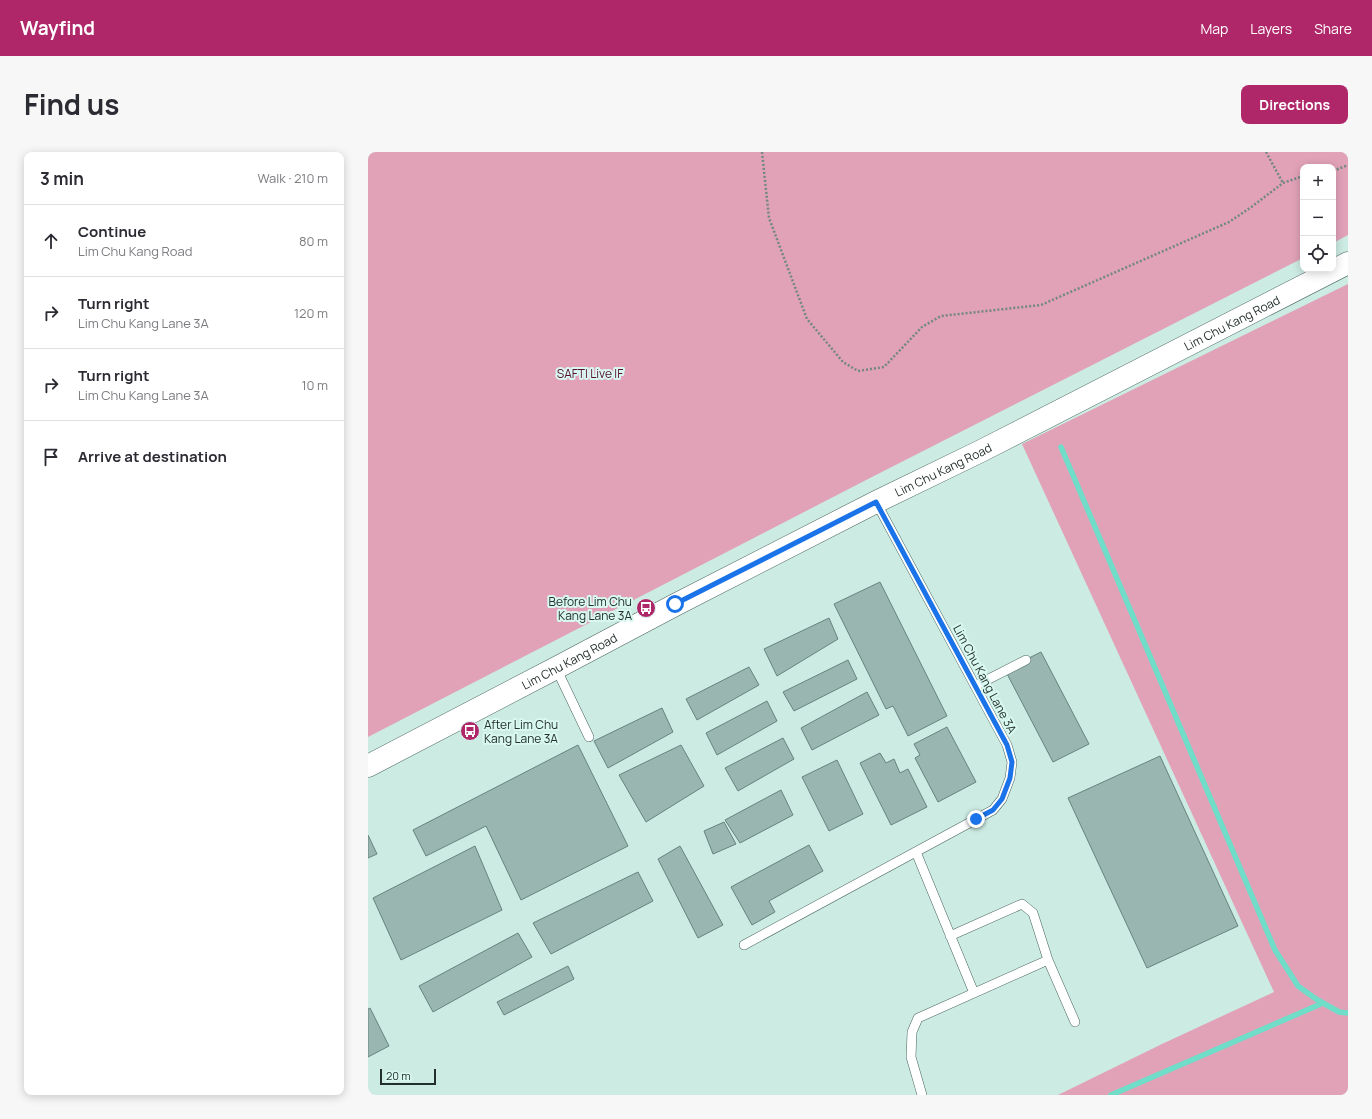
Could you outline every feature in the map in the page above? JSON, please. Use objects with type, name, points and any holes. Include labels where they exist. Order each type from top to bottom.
[{"type":"main road","name":"Lim Chu Kang Road","points":[[368,766],[675,604],[876,502],[981,452],[1348,263]]},
{"type":"lane","name":"Lim Chu Kang Lane 3A","points":[[744,945],[993,810],[1002,799],[1010,778],[1012,762],[1007,745],[876,502]]},
{"type":"lane","points":[[975,686],[1026,660]]},
{"type":"lane","points":[[556,668],[589,737]]},
{"type":"lane","points":[[916,852],[974,993]]},
{"type":"lane","points":[[950,936],[1022,904],[1033,912],[1048,960],[1076,1022]]},
{"type":"lane","points":[[922,1095],[911,1057],[912,1032],[918,1018],[1048,960]]},
{"type":"path","points":[[762,152],[770,218],[807,319],[843,362],[858,371],[884,367],[922,327],[941,316],[1041,305],[1229,222],[1283,183],[1300,177]]},
{"type":"path","points":[[1266,152],[1283,183]]},
{"type":"path","points":[[1336,170],[1348,165]]},
{"type":"green space","name":"SAFTI Live IF","points":[[368,152],[1348,152],[1348,235],[1336,241],[1336,164],[1300,164],[1300,260],[870,478],[368,737]]},
{"type":"green space","points":[[1348,284],[1348,1095],[1058,1095],[1162,1044],[1274,992],[1022,444]]},
{"type":"building","points":[[880,582],[947,716],[908,736],[893,706],[886,709],[834,604]]},
{"type":"building","points":[[829,618],[838,639],[777,676],[764,649]]},
{"type":"building","points":[[1041,652],[1089,744],[1053,762],[1005,670]]},
{"type":"building","points":[[848,660],[857,679],[794,711],[783,692]]},
{"type":"building","points":[[749,667],[759,685],[697,720],[686,699]]},
{"type":"building","points":[[867,692],[879,715],[812,750],[801,728]]},
{"type":"building","points":[[767,701],[777,721],[717,755],[706,733]]},
{"type":"building","points":[[662,708],[673,732],[608,768],[594,741]]},
{"type":"building","points":[[947,727],[976,782],[938,802],[915,758],[920,755],[914,744]]},
{"type":"building","points":[[783,738],[794,759],[738,791],[725,768]]},
{"type":"building","points":[[578,745],[628,846],[521,900],[486,826],[426,856],[413,830]]},
{"type":"building","points":[[681,745],[704,786],[646,822],[619,775]]},
{"type":"building","points":[[880,753],[886,763],[894,759],[900,773],[908,769],[927,807],[891,825],[860,763]]},
{"type":"building","points":[[1160,756],[1238,926],[1147,968],[1068,798]]},
{"type":"building","points":[[837,760],[863,814],[829,831],[802,777]]},
{"type":"building","points":[[781,790],[793,815],[740,843],[725,820]]},
{"type":"building","points":[[724,822],[736,844],[713,854],[704,831]]},
{"type":"building","points":[[368,835],[377,854],[368,858]]},
{"type":"building","points":[[809,845],[823,871],[769,901],[775,912],[752,925],[731,887]]},
{"type":"building","points":[[475,846],[502,910],[401,960],[373,898]]},
{"type":"building","points":[[680,846],[723,925],[698,938],[658,859]]},
{"type":"building","points":[[638,872],[653,901],[551,954],[533,923]]},
{"type":"building","points":[[518,933],[532,957],[433,1012],[419,986]]},
{"type":"building","points":[[568,966],[574,979],[504,1015],[497,1002]]},
{"type":"building","points":[[370,1008],[389,1046],[368,1057],[368,1009]]},
{"type":"waterway","points":[[1061,447],[1275,950],[1298,986],[1316,999],[1339,1012],[1348,1013]]},
{"type":"waterway","points":[[1111,1095],[1323,1003]]},
{"type":"place","name":"Before Lim Chu Kang Lane 3A","points":[[646,608]]},
{"type":"place","name":"After Lim Chu Kang Lane 3A","points":[[470,731]]},
{"type":"route","points":[[675,604],[876,502],[1007,745],[1012,762],[1010,778],[1002,799],[993,810],[976,819]]}]
